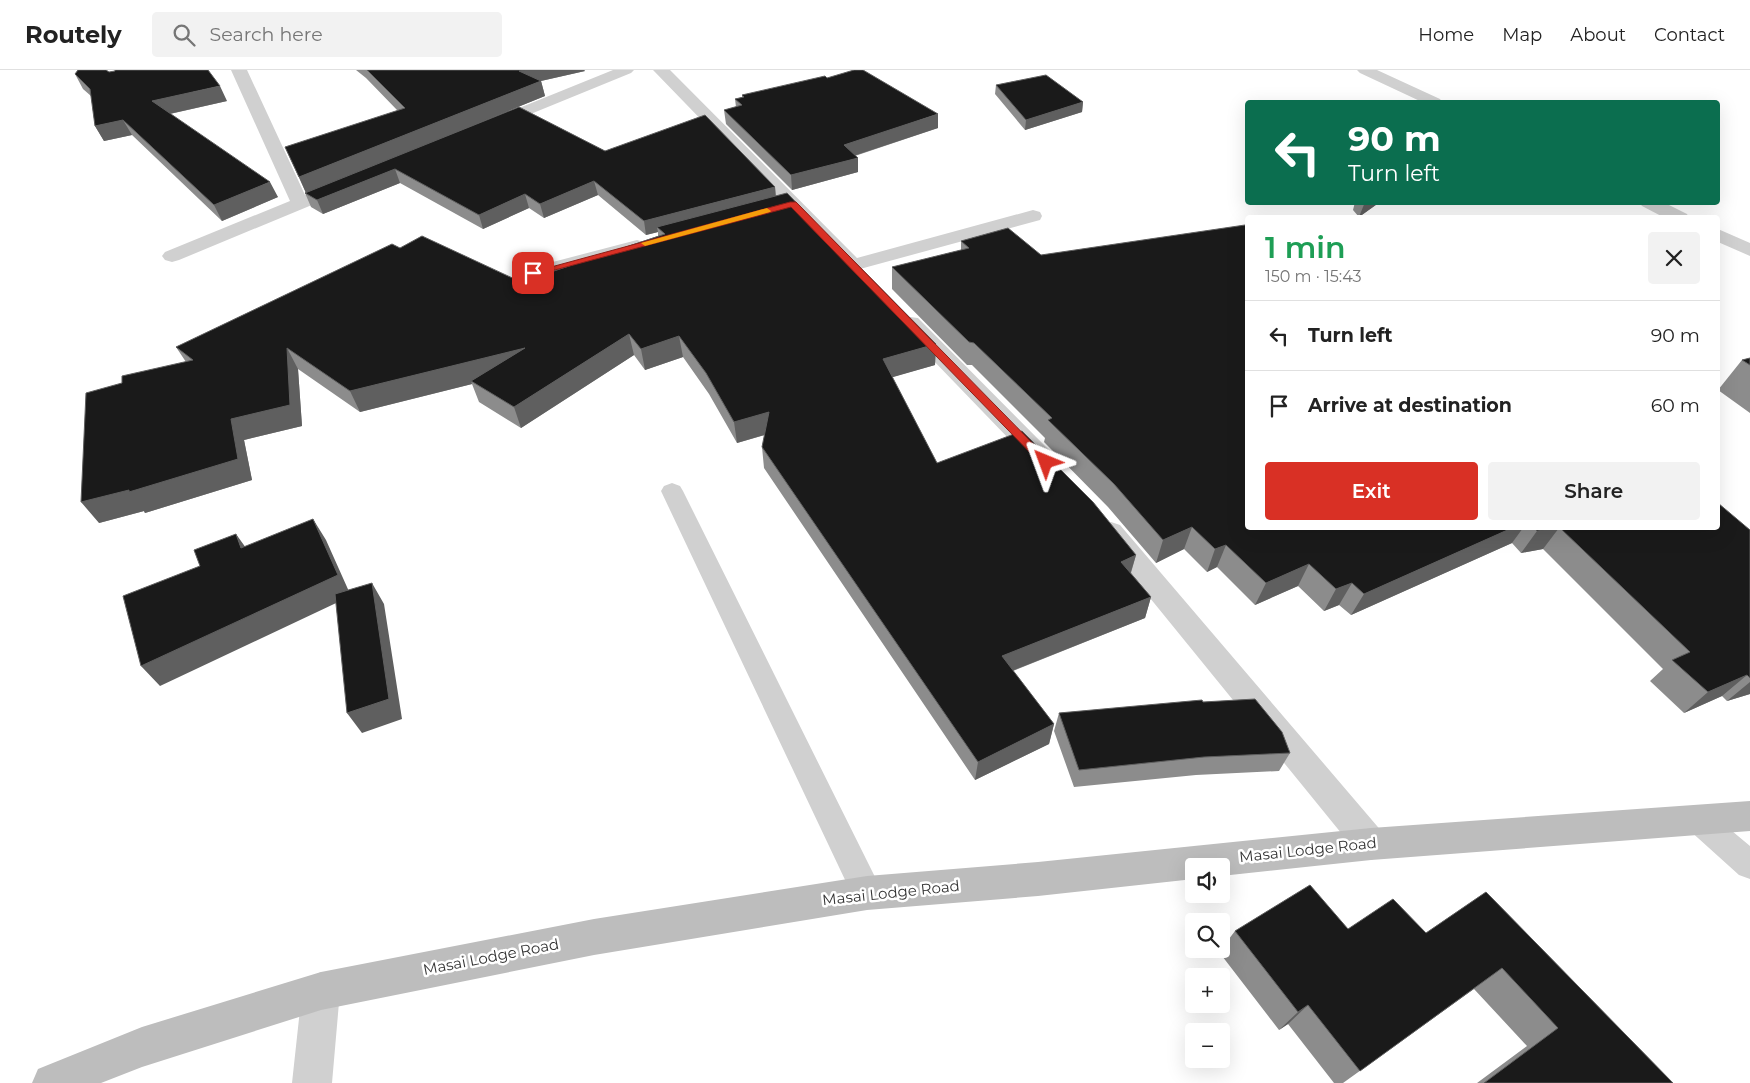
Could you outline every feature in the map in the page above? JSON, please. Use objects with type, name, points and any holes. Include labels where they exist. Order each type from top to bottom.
[{"type":"street","points":[[239,70],[300,203]]},
{"type":"street","points":[[481,129],[626,70]]},
{"type":"street","points":[[661,70],[783,206],[853,265],[874,286]]},
{"type":"street","points":[[1365,70],[1430,100]]},
{"type":"street","points":[[172,256],[354,181]]},
{"type":"street","points":[[1654,205],[1674,215]]},
{"type":"street","points":[[853,265],[1033,216]]},
{"type":"street","points":[[1720,236],[1750,250]]},
{"type":"street","points":[[533,273],[658,240]]},
{"type":"street","points":[[895,307],[1057,474]]},
{"type":"street","points":[[1098,516],[1371,844]]},
{"type":"street","name":"Masai Lodge Road","points":[[52,1083],[142,1047],[321,991],[594,937],[867,893],[1038,879],[1371,844],[1750,816]]},
{"type":"street","points":[[312,1083],[321,991]]},
{"type":"lane","points":[[672,491],[867,893]]},
{"type":"lane","points":[[1698,820],[1750,865]]},
{"type":"building","points":[[78,70],[106,70],[109,72],[115,70],[208,70],[220,86],[152,101],[270,182],[214,205],[123,120],[95,126],[90,89],[75,74]]},
{"type":"building","points":[[367,70],[525,70],[519,71],[541,81],[299,177],[285,147],[405,108]]},
{"type":"building","points":[[854,70],[863,70],[938,114],[844,145],[858,158],[791,175],[724,110],[742,105],[735,99],[744,97],[742,95],[825,76],[827,78]]},
{"type":"building","points":[[1046,75],[1083,102],[1026,120],[996,85]]},
{"type":"building","points":[[519,107],[605,151],[705,115],[775,187],[644,221],[594,181],[540,204],[525,194],[479,215],[395,169],[317,200],[305,193]]},
{"type":"building","points":[[787,193],[814,221],[822,235],[827,234],[936,344],[883,359],[937,463],[1022,431],[1093,502],[1136,555],[1121,562],[1151,597],[1002,656],[1054,724],[978,762],[762,447],[769,412],[734,422],[706,373],[679,336],[641,349],[629,334],[514,407],[471,381],[525,348],[350,391],[287,348],[290,405],[231,419],[238,459],[129,492],[129,490],[81,502],[86,393],[122,383],[122,376],[193,360],[176,347],[392,244],[400,248],[422,236],[521,282],[665,234],[657,227]]},
{"type":"building","points":[[1245,225],[1245,530],[1508,530],[1364,594],[1352,583],[1336,589],[1309,564],[1266,583],[1226,545],[1215,549],[1192,527],[1163,540],[1114,484],[1048,420],[1052,418],[974,343],[969,342],[892,267],[969,248],[961,241],[1008,228],[1041,255]]},
{"type":"building","points":[[1750,358],[1750,365],[1742,360]]},
{"type":"building","points":[[1720,505],[1750,530],[1750,678],[1747,675],[1708,692],[1672,660],[1690,652],[1562,530],[1720,530]]},
{"type":"building","points":[[313,519],[338,575],[141,666],[123,596],[200,566],[194,550],[236,534],[241,548]]},
{"type":"building","points":[[372,583],[389,699],[347,713],[335,594]]},
{"type":"building","points":[[1255,699],[1282,732],[1290,753],[1204,757],[1079,770],[1059,713],[1202,700],[1203,702]]},
{"type":"building","points":[[1310,885],[1348,929],[1393,899],[1426,933],[1486,892],[1673,1083],[1484,1083],[1558,1028],[1502,968],[1360,1071],[1308,1005],[1298,1012],[1235,931]]},
{"type":"slow traffic","points":[[645,243],[767,211]]},
{"type":"route","points":[[533,273],[793,204],[1046,462]]}]
